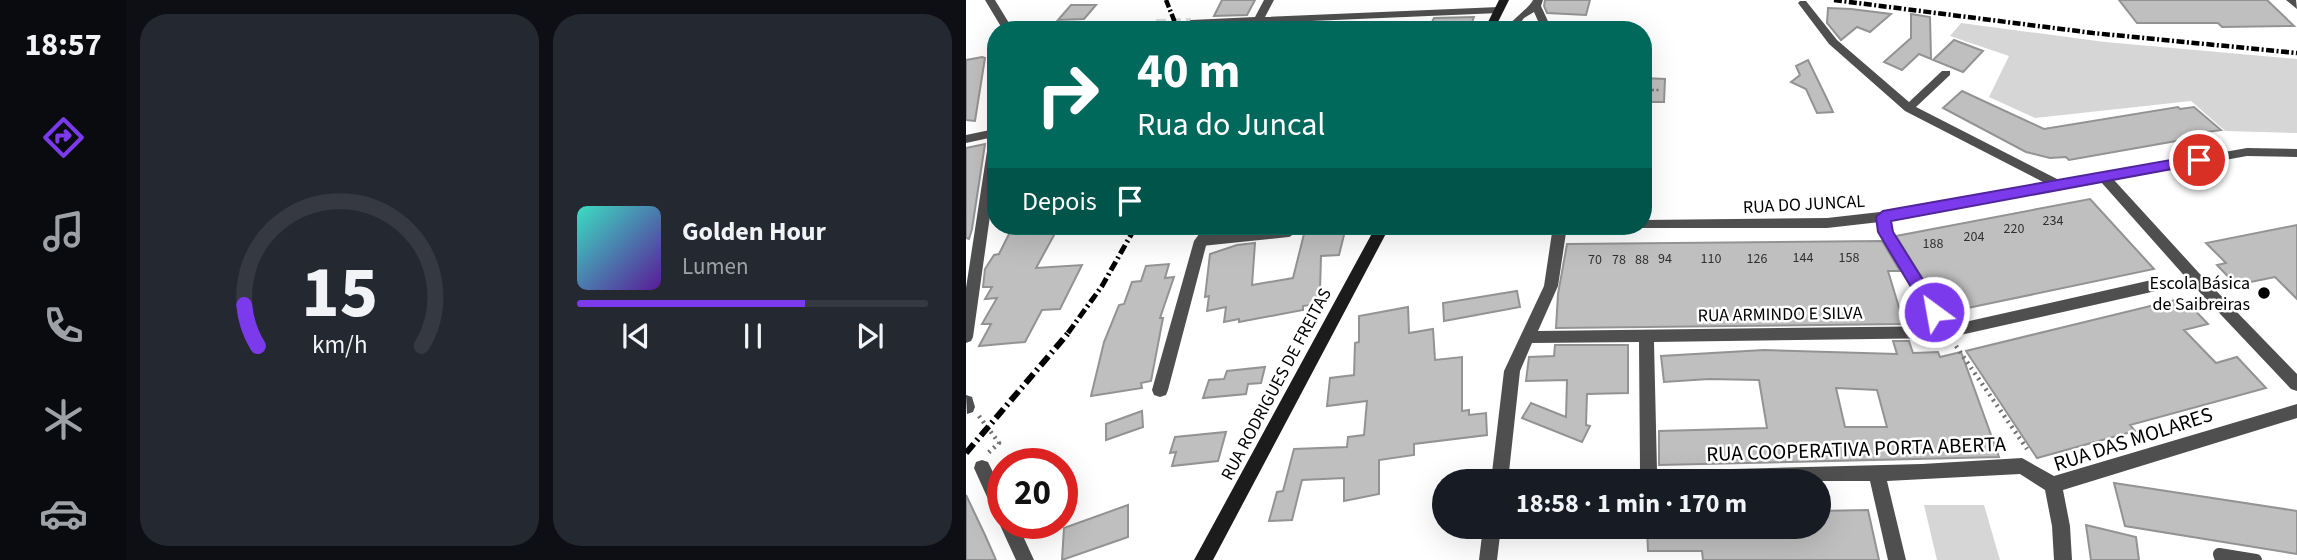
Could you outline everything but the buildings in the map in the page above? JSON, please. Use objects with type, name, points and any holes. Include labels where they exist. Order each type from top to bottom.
[{"type":"main road","points":[[1494,21],[1502,5]]},
{"type":"main road","name":"RUA RODRIGUES DE FREITAS","points":[[1203,560],[1378,235]]},
{"type":"street","points":[[990,0],[1004,21]]},
{"type":"street","points":[[1259,20],[1269,0]]},
{"type":"street","points":[[2291,0],[2297,6]]},
{"type":"street","points":[[1517,21],[1537,3],[1543,21]]},
{"type":"street","points":[[1803,4],[1833,42],[1909,107],[2061,186]]},
{"type":"street","points":[[1236,21],[1502,5]]},
{"type":"street","points":[[1909,107],[1946,73]]},
{"type":"street","points":[[966,139],[987,133]]},
{"type":"street","name":"RUA DO JUNCAL","points":[[1652,225],[1827,223],[1883,217],[2247,152],[2297,153]]},
{"type":"street","points":[[2103,176],[2194,277],[2297,384]]},
{"type":"street","points":[[966,337],[987,188]]},
{"type":"street","points":[[1160,390],[1201,241],[1205,235]]},
{"type":"street","points":[[1500,469],[1512,371],[1551,286],[1559,235]]},
{"type":"street","name":"RUA ARMINDO E SILVA","points":[[1526,337],[1947,332],[2156,285]]},
{"type":"street","points":[[1646,335],[1649,469]]},
{"type":"street","name":"RUA DAS MOLARES","points":[[2063,560],[2061,526],[2053,485],[2297,411]]},
{"type":"street","name":"RUA COOPERATIVA PORTA ABERTA","points":[[1831,474],[2022,466],[2053,485]]},
{"type":"street","points":[[982,468],[987,479]]},
{"type":"street","points":[[1877,473],[1897,560]]},
{"type":"street","points":[[1015,539],[1025,560]]},
{"type":"street","points":[[1488,560],[1491,539]]},
{"type":"lane","points":[[1883,217],[1885,232],[1947,332]]},
{"type":"lane","points":[[1201,241],[1259,235]]},
{"type":"lane","points":[[2221,560],[2219,554],[2256,560]]},
{"type":"path","points":[[1652,90],[1661,90]]},
{"type":"path","points":[[1947,332],[2030,454],[2022,466]]},
{"type":"path","points":[[966,405],[980,403],[975,410],[999,443],[988,454],[991,458],[982,468]]},
{"type":"shaded area","points":[[1961,23],[2105,42],[2297,59],[2297,133],[2225,131],[2191,101],[2035,118],[1989,97],[2009,56],[1950,36]]},
{"type":"shaded area","points":[[1924,505],[1984,505],[2000,560],[1937,560]]},
{"type":"railway","points":[[1166,0],[1174,21]]},
{"type":"railway","points":[[1834,0],[2093,33],[2297,53]]},
{"type":"railway","points":[[1068,333],[1102,286],[1131,235]]},
{"type":"railway","points":[[966,453],[1070,331]]},
{"type":"place","name":"Escola Básica de Saibreiras","points":[[2264,293]]},
{"type":"route","points":[[1934,312],[1885,232],[1883,217],[2199,160]]}]
